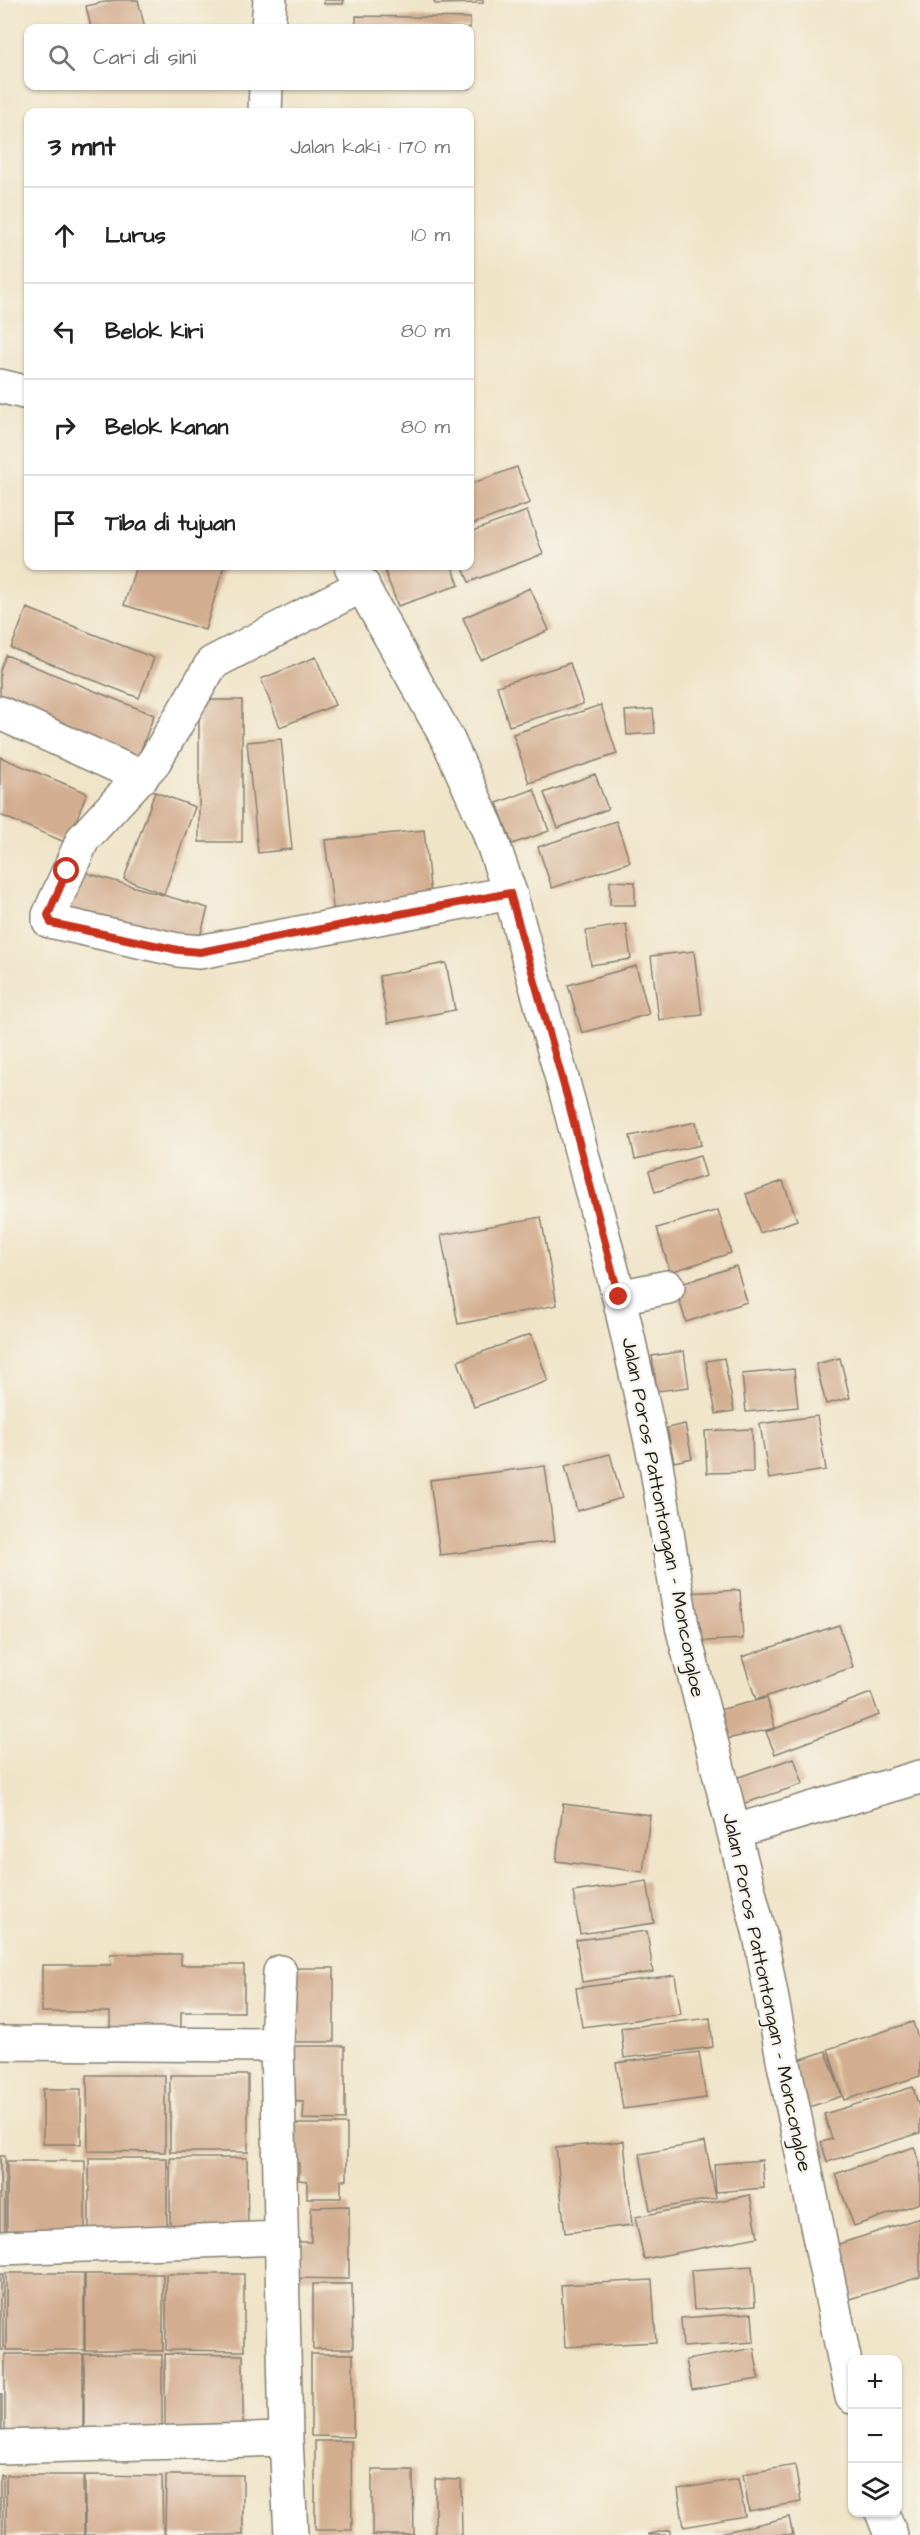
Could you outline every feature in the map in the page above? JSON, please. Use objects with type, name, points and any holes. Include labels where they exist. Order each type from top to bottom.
[{"type":"street","points":[[268,24],[270,0]]},
{"type":"street","points":[[265,108],[266,90]]},
{"type":"street","points":[[0,386],[24,392]]},
{"type":"street","points":[[357,575],[212,663],[154,762],[83,839],[48,915],[51,923],[178,950],[200,952],[510,893]]},
{"type":"street","name":"Jalan Poros Pattontongan - Moncongloe","points":[[357,575],[461,767],[487,827],[510,893],[568,1100],[619,1297],[656,1464],[682,1626],[760,1935],[848,2377]]},
{"type":"street","points":[[0,713],[142,777]]},
{"type":"street","points":[[619,1297],[669,1287]]},
{"type":"street","points":[[735,1831],[920,1777]]},
{"type":"street","points":[[280,1972],[277,2045],[286,2439],[291,2535]]},
{"type":"street","points":[[0,2043],[277,2045]]},
{"type":"street","points":[[0,2248],[282,2238]]},
{"type":"street","points":[[0,2448],[286,2439]]},
{"type":"street","points":[[884,2517],[891,2535]]},
{"type":"building","points":[[114,0],[138,0],[144,24],[90,24],[86,6]]},
{"type":"building","points":[[324,0],[344,0],[343,4],[324,4]]},
{"type":"building","points":[[434,0],[483,0],[483,3],[435,4]]},
{"type":"building","points":[[356,16],[470,18],[470,24],[356,24]]},
{"type":"building","points":[[517,467],[530,503],[474,524],[474,483]]},
{"type":"building","points":[[527,511],[543,554],[469,582],[464,570],[474,570],[474,531]]},
{"type":"building","points":[[135,570],[223,570],[205,630],[124,605]]},
{"type":"building","points":[[384,570],[453,570],[459,585],[398,606]]},
{"type":"building","points":[[530,588],[549,630],[481,660],[463,618]]},
{"type":"building","points":[[27,608],[154,658],[139,698],[11,648]]},
{"type":"building","points":[[6,655],[154,715],[135,766],[0,711],[0,670]]},
{"type":"building","points":[[316,657],[335,705],[280,727],[261,679]]},
{"type":"building","points":[[570,663],[583,704],[509,726],[497,686]]},
{"type":"building","points":[[199,700],[242,700],[242,842],[199,842]]},
{"type":"building","points":[[601,705],[617,754],[529,783],[513,734]]},
{"type":"building","points":[[653,709],[655,733],[627,735],[625,711]]},
{"type":"building","points":[[281,739],[292,849],[258,853],[247,742]]},
{"type":"building","points":[[0,757],[87,793],[67,843],[0,815]]},
{"type":"building","points":[[595,774],[608,809],[558,828],[544,793]]},
{"type":"building","points":[[534,789],[549,831],[512,844],[497,803]]},
{"type":"building","points":[[155,792],[195,807],[164,894],[124,879]]},
{"type":"building","points":[[616,821],[630,862],[552,888],[538,847]]},
{"type":"building","points":[[424,830],[432,905],[334,915],[325,840]]},
{"type":"building","points":[[76,870],[208,908],[196,951],[64,912]]},
{"type":"building","points":[[610,881],[635,882],[635,905],[610,905]]},
{"type":"building","points":[[626,924],[631,959],[591,965],[586,931]]},
{"type":"building","points":[[694,951],[702,1015],[659,1020],[651,956]]},
{"type":"building","points":[[446,963],[455,1010],[388,1023],[379,976]]},
{"type":"building","points":[[636,966],[649,1014],[582,1033],[568,985]]},
{"type":"building","points":[[696,1122],[701,1145],[635,1159],[630,1136]]},
{"type":"building","points":[[700,1156],[706,1176],[655,1192],[649,1171]]},
{"type":"building","points":[[783,1181],[797,1220],[760,1233],[746,1194]]},
{"type":"building","points":[[718,1210],[731,1253],[670,1272],[657,1228]]},
{"type":"building","points":[[541,1217],[557,1305],[458,1324],[441,1235]]},
{"type":"building","points":[[736,1266],[747,1302],[686,1322],[675,1286]]},
{"type":"building","points":[[531,1334],[548,1381],[474,1407],[458,1361]]},
{"type":"building","points":[[684,1351],[689,1387],[657,1391],[652,1356]]},
{"type":"building","points":[[724,1358],[734,1411],[716,1414],[706,1361]]},
{"type":"building","points":[[840,1358],[850,1398],[826,1404],[816,1364]]},
{"type":"building","points":[[794,1369],[798,1407],[746,1412],[742,1374]]},
{"type":"building","points":[[817,1416],[826,1470],[769,1479],[760,1424]]},
{"type":"building","points":[[685,1424],[692,1458],[674,1462],[667,1428]]},
{"type":"building","points":[[752,1429],[753,1472],[707,1473],[705,1431]]},
{"type":"building","points":[[610,1454],[622,1498],[577,1511],[565,1466]]},
{"type":"building","points":[[545,1466],[555,1541],[440,1555],[430,1480]]},
{"type":"building","points":[[740,1590],[743,1639],[690,1642],[687,1593]]},
{"type":"building","points":[[839,1625],[853,1667],[756,1700],[742,1657]]},
{"type":"building","points":[[871,1693],[879,1715],[775,1754],[766,1732]]},
{"type":"building","points":[[767,1698],[775,1728],[722,1740],[715,1711]]},
{"type":"building","points":[[794,1758],[803,1784],[739,1805],[730,1780]]},
{"type":"building","points":[[563,1804],[650,1815],[643,1872],[556,1861]]},
{"type":"building","points":[[647,1881],[654,1923],[580,1934],[573,1892]]},
{"type":"building","points":[[647,1931],[653,1972],[582,1982],[576,1940]]},
{"type":"building","points":[[110,1954],[181,1954],[181,1965],[244,1965],[244,2012],[181,2012],[181,2034],[110,2034],[110,2012],[42,2012],[42,1965],[111,1965]]},
{"type":"building","points":[[283,1968],[334,1968],[334,2042],[283,2042]]},
{"type":"building","points":[[675,1975],[681,2014],[582,2027],[576,1988]]},
{"type":"building","points":[[710,2018],[713,2047],[624,2058],[621,2028]]},
{"type":"building","points":[[913,2022],[920,2045],[920,2076],[844,2100],[828,2049]]},
{"type":"building","points":[[281,2046],[345,2046],[345,2120],[303,2119],[304,2102],[281,2101]]},
{"type":"building","points":[[826,2051],[842,2096],[800,2110],[784,2065]]},
{"type":"building","points":[[699,2052],[706,2098],[623,2109],[616,2063]]},
{"type":"building","points":[[87,2075],[165,2075],[165,2152],[88,2151]]},
{"type":"building","points":[[170,2075],[248,2075],[248,2152],[170,2152]]},
{"type":"building","points":[[913,2087],[920,2110],[920,2133],[827,2162],[821,2142],[832,2139],[824,2114]]},
{"type":"building","points":[[43,2089],[81,2089],[81,2144],[43,2144]]},
{"type":"building","points":[[284,2124],[347,2124],[347,2180],[341,2180],[341,2198],[307,2198],[307,2181],[299,2180],[299,2163],[284,2163]]},
{"type":"building","points":[[624,2141],[632,2225],[565,2233],[556,2148]]},
{"type":"building","points":[[705,2142],[716,2198],[650,2210],[640,2154]]},
{"type":"building","points":[[914,2147],[920,2164],[920,2203],[854,2226],[835,2174]]},
{"type":"building","points":[[0,2156],[5,2156],[5,2232],[0,2232]]},
{"type":"building","points":[[89,2158],[167,2158],[167,2235],[89,2235]]},
{"type":"building","points":[[170,2158],[247,2158],[248,2235],[170,2234]]},
{"type":"building","points":[[762,2160],[764,2188],[716,2192],[714,2164]]},
{"type":"building","points":[[7,2161],[85,2161],[85,2238],[7,2238]]},
{"type":"building","points":[[750,2195],[758,2237],[644,2259],[635,2217]]},
{"type":"building","points":[[349,2206],[349,2279],[289,2278],[288,2242],[311,2242],[311,2207]]},
{"type":"building","points":[[920,2218],[920,2277],[840,2302],[823,2249]]},
{"type":"building","points":[[752,2266],[755,2306],[694,2310],[691,2270]]},
{"type":"building","points":[[6,2273],[84,2273],[84,2350],[6,2350]]},
{"type":"building","points":[[0,2274],[3,2274],[3,2350],[0,2350]]},
{"type":"building","points":[[85,2274],[163,2274],[163,2351],[85,2351]]},
{"type":"building","points":[[166,2274],[244,2274],[244,2351],[166,2350]]},
{"type":"building","points":[[652,2280],[656,2342],[565,2347],[561,2285]]},
{"type":"building","points":[[313,2284],[352,2284],[353,2349],[313,2349]]},
{"type":"building","points":[[752,2313],[754,2342],[683,2347],[681,2318]]},
{"type":"building","points":[[754,2348],[759,2379],[692,2390],[686,2360]]},
{"type":"building","points":[[5,2354],[83,2354],[83,2431],[5,2430]]},
{"type":"building","points":[[84,2354],[162,2355],[162,2431],[84,2431]]},
{"type":"building","points":[[165,2354],[243,2355],[243,2431],[165,2431]]},
{"type":"building","points":[[311,2354],[353,2354],[353,2437],[311,2436]]},
{"type":"building","points":[[0,2394],[2,2394],[2,2431],[0,2431]]},
{"type":"building","points":[[315,2441],[351,2441],[352,2530],[315,2530]]},
{"type":"building","points":[[795,2465],[801,2502],[749,2511],[743,2474]]},
{"type":"building","points":[[372,2470],[413,2470],[414,2535],[372,2535]]},
{"type":"building","points":[[0,2475],[3,2475],[3,2535],[0,2535]]},
{"type":"building","points":[[6,2475],[83,2475],[84,2535],[6,2535]]},
{"type":"building","points":[[85,2475],[162,2476],[163,2535],[85,2535]]},
{"type":"building","points":[[166,2475],[243,2475],[243,2535],[165,2535]]},
{"type":"building","points":[[435,2479],[461,2480],[462,2535],[435,2535]]},
{"type":"building","points":[[738,2479],[745,2516],[684,2527],[678,2489]]},
{"type":"building","points":[[789,2517],[793,2535],[716,2535],[716,2534]]},
{"type":"building","points":[[670,2530],[670,2535],[649,2535],[649,2534]]},
{"type":"route","points":[[67,871],[48,915],[51,923],[191,952],[510,893],[568,1100],[619,1297]]}]
